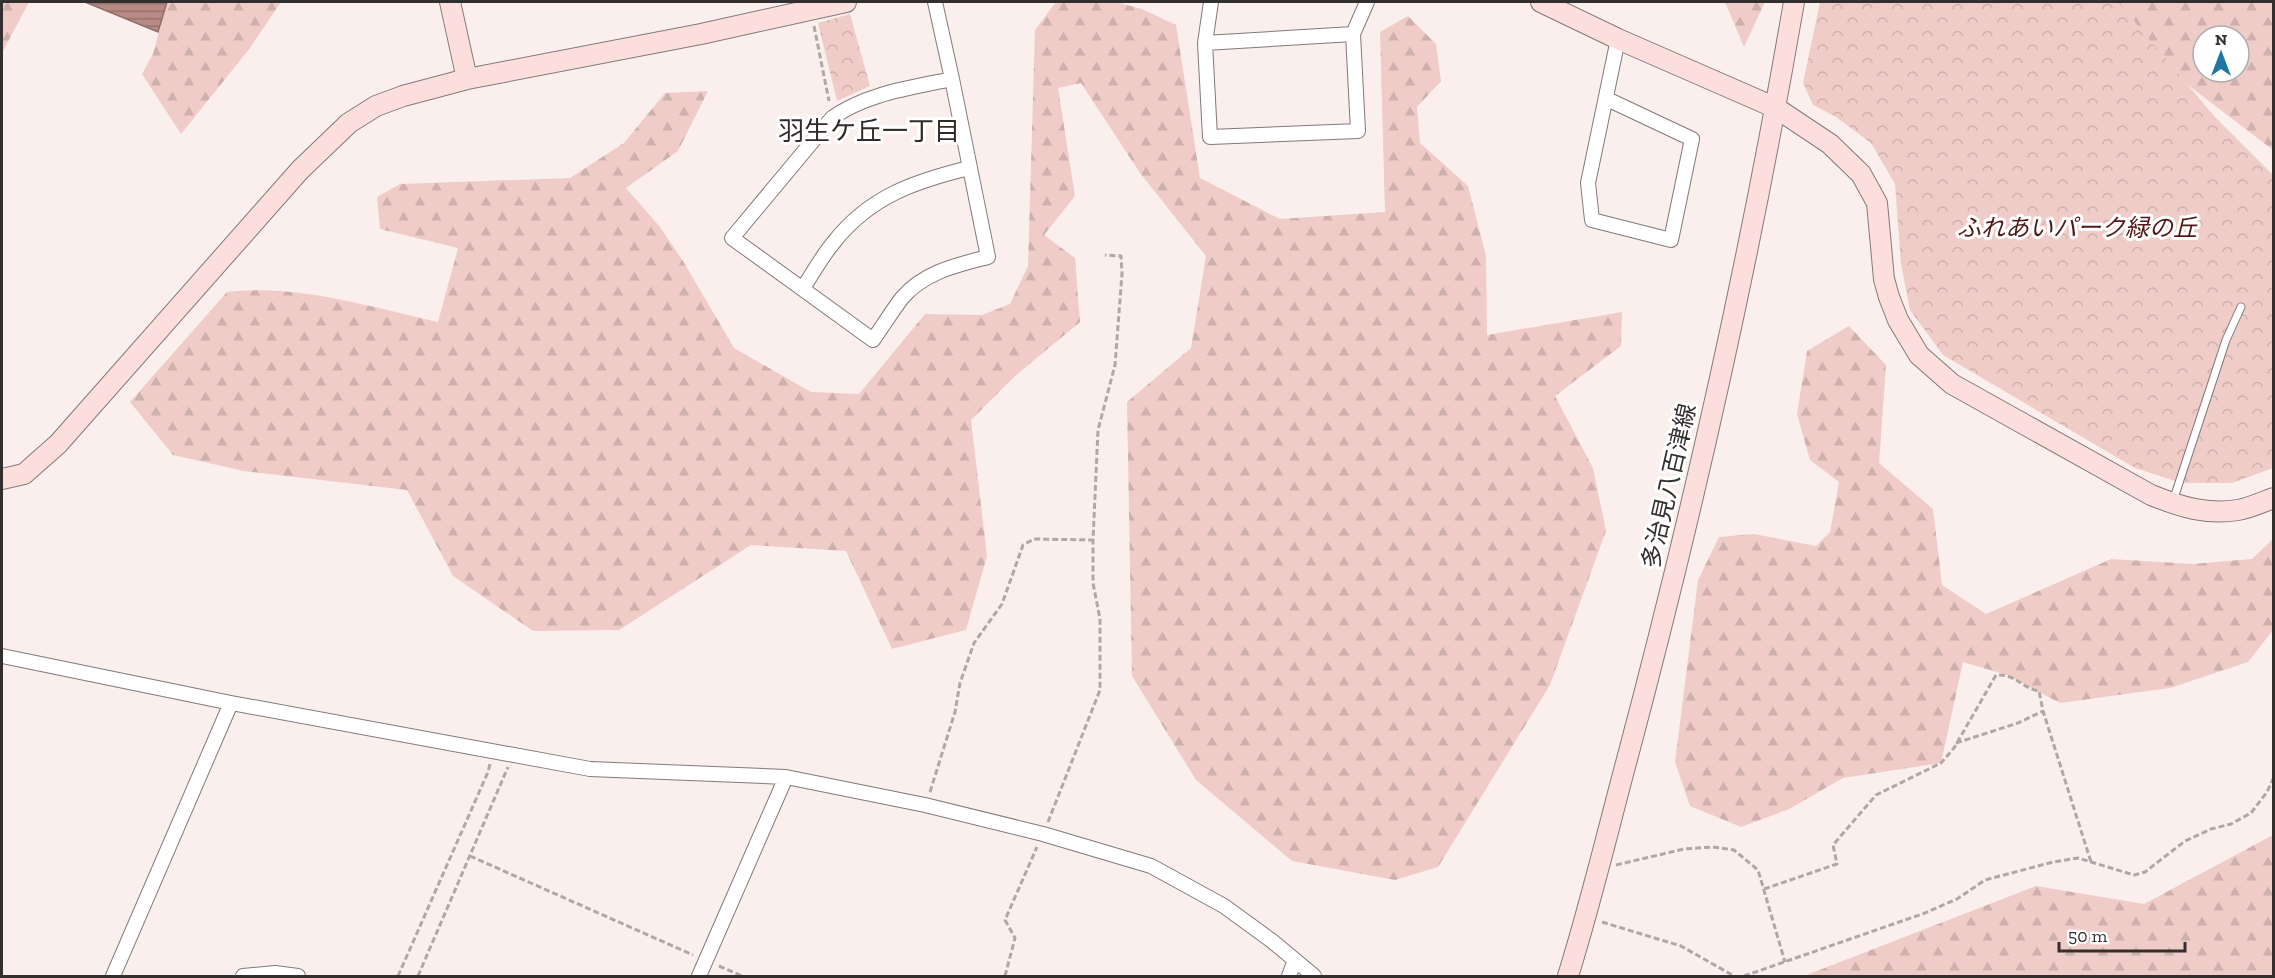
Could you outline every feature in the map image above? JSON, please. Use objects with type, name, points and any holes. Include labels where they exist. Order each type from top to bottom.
[{"type":"street","points":[[450,2],[467,80]]},
{"type":"street","points":[[2,479],[24,474],[58,444],[300,170],[349,123],[376,106],[403,96],[467,80],[701,34],[846,2]]},
{"type":"street","points":[[935,2],[952,79],[988,257],[951,266],[920,282],[903,297],[873,340],[732,238],[832,118],[848,106],[864,99],[952,79]]},
{"type":"street","points":[[1211,2],[1205,43],[1209,137],[1358,131],[1353,34],[1367,2]]},
{"type":"street","points":[[1541,2],[1618,39],[1776,108],[1830,144],[1861,174],[1877,203],[1884,279],[1906,337],[1926,362],[1952,384],[2151,495],[2172,503],[2197,511],[2239,510],[2274,498]]},
{"type":"street","name":"多治見八百津線","points":[[1568,976],[1586,918],[1665,617],[1700,468],[1776,108],[1794,2]]},
{"type":"street","points":[[1205,43],[1353,34]]},
{"type":"street","points":[[1606,99],[1692,140],[1671,240],[1592,220],[1588,183],[1618,39]]},
{"type":"street","points":[[803,288],[834,241],[876,203],[903,187],[969,168]]},
{"type":"street","points":[[2,656],[231,703],[590,769],[786,777],[925,805],[1043,834],[1151,866],[1224,906],[1314,976]]},
{"type":"street","points":[[113,976],[231,703]]},
{"type":"street","points":[[699,976],[786,777]]},
{"type":"street","points":[[1288,976],[1295,960]]},
{"type":"street","points":[[243,976],[275,973],[298,976]]},
{"type":"lane","points":[[2172,503],[2226,340],[2241,307]]},
{"type":"path","points":[[810,9],[832,118]]},
{"type":"path","points":[[1101,690],[1101,619],[1093,584],[1098,430],[1115,364],[1122,274],[1121,256],[1105,255]]},
{"type":"path","points":[[925,805],[956,712],[960,683],[971,653],[975,643],[1002,604],[1023,545],[1034,539],[1093,540]]},
{"type":"path","points":[[1764,889],[1837,864],[1833,845],[1876,795],[1941,763],[1956,743],[1996,675],[2007,675],[2018,679],[2030,689],[2039,691],[2043,711],[2091,862]]},
{"type":"path","points":[[1956,743],[2018,723],[2043,711]]},
{"type":"path","points":[[398,976],[488,772],[493,751]]},
{"type":"path","points":[[418,976],[513,754]]},
{"type":"path","points":[[1744,976],[1925,914],[1956,899],[1985,880],[2053,862],[2078,858],[2134,875],[2145,872],[2185,841],[2211,829],[2231,824],[2250,813],[2267,792],[2274,777]]},
{"type":"path","points":[[1600,861],[1618,866],[1684,849],[1713,847],[1734,850],[1758,870],[1785,962]]},
{"type":"path","points":[[470,856],[742,976]]},
{"type":"path","points":[[1586,918],[1681,946],[1734,976]]},
{"type":"green space","points":[[2,2],[29,2],[2,53]]},
{"type":"green space","points":[[167,2],[281,2],[250,48],[181,134],[142,74],[153,54]]},
{"type":"green space","points":[[1116,2],[1142,9],[1176,25],[1200,178],[1280,219],[1385,212],[1380,32],[1408,16],[1436,44],[1441,81],[1417,107],[1420,143],[1468,186],[1486,256],[1487,335],[1622,312],[1621,346],[1555,396],[1593,468],[1606,531],[1550,685],[1438,867],[1395,880],[1292,861],[1196,780],[1132,676],[1127,402],[1191,348],[1206,256],[1140,173],[1081,83],[1058,88],[1075,196],[1044,235],[1075,258],[1080,322],[1015,376],[971,420],[987,556],[966,630],[892,649],[846,551],[751,545],[619,630],[533,631],[453,576],[407,490],[244,471],[173,455],[130,402],[227,292],[254,290],[307,294],[438,322],[458,248],[380,229],[377,197],[400,184],[570,178],[624,143],[665,93],[708,91],[678,151],[626,188],[660,227],[683,261],[734,348],[811,392],[859,394],[925,314],[982,315],[1010,304],[1028,266],[1035,30],[1055,3]]},
{"type":"green space","points":[[1725,2],[1765,2],[1744,47]]},
{"type":"green space","name":"ふれあいパーク緑の丘","points":[[1820,2],[2118,2],[2214,116],[2273,175],[2273,468],[2232,483],[2181,483],[2135,468],[1943,355],[1910,310],[1901,264],[1895,184],[1871,143],[1836,117],[1813,105],[1803,83]]},
{"type":"green space","points":[[2117,2],[2273,2],[2273,150],[2142,50]]},
{"type":"green space","points":[[850,14],[870,86],[837,101],[818,23]]},
{"type":"green space","points":[[1849,326],[1886,365],[1879,463],[1933,509],[1942,585],[1986,614],[2111,559],[2193,564],[2252,559],[2273,539],[2273,630],[2248,662],[2170,688],[2060,703],[2007,675],[1963,662],[1941,763],[1843,778],[1789,809],[1741,827],[1690,806],[1675,762],[1698,580],[1719,537],[1754,534],[1816,546],[1830,532],[1839,482],[1810,460],[1797,414],[1807,351]]},
{"type":"green space","points":[[2273,835],[2273,976],[1804,976],[2036,886],[2144,904]]},
{"type":"shaded area","points":[[85,2],[167,2],[158,32]]},
{"type":"district","name":"羽生ケ丘一丁目","points":[[869,131]]}]
